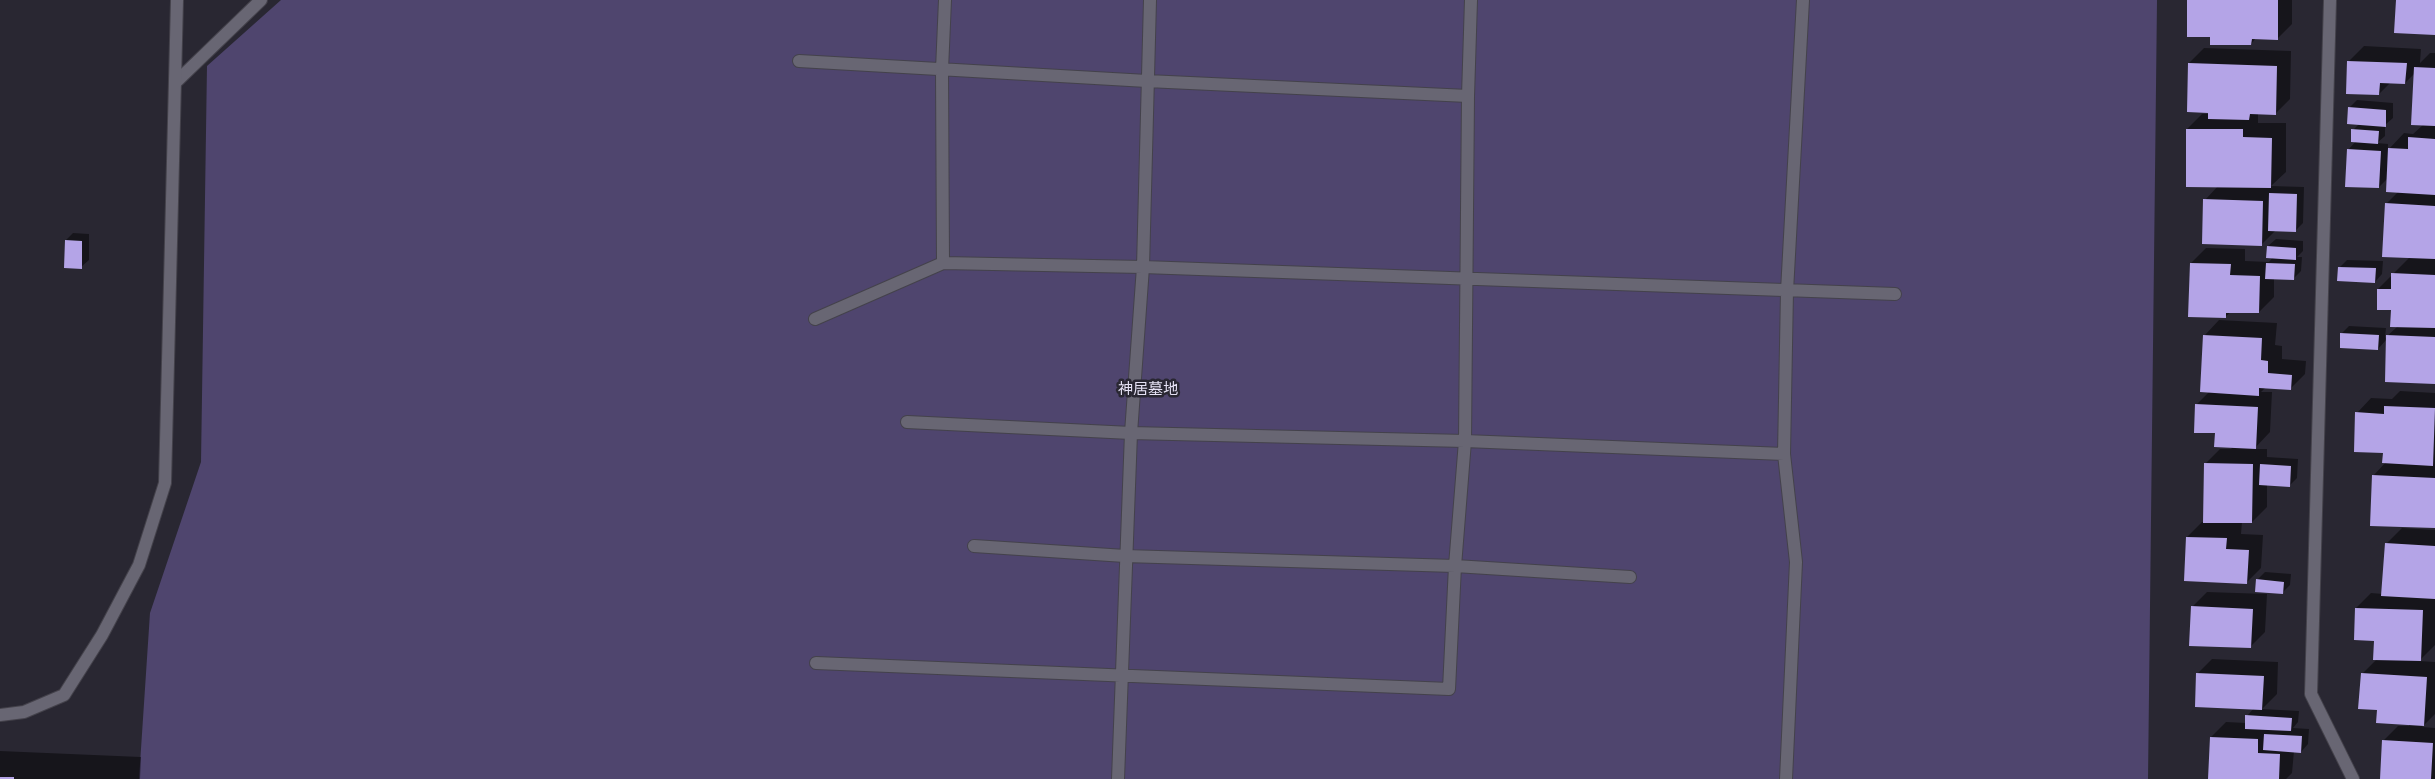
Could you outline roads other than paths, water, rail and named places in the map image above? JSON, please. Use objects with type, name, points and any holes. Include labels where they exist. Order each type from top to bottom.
[{"type":"street","points":[[0,715],[24,712],[64,695],[102,635],[139,565],[165,483],[177,0]]},
{"type":"street","points":[[175,83],[261,0]]},
{"type":"street","points":[[943,263],[942,70],[945,0]]},
{"type":"street","points":[[1118,779],[1131,433],[1143,267],[1146,81],[1150,0]]},
{"type":"street","points":[[816,664],[1449,689],[1454,566],[1465,442],[1468,96],[1471,0]]},
{"type":"street","points":[[1786,779],[1796,562],[1784,454],[1787,292],[1802,0]]},
{"type":"street","points":[[2330,0],[2311,694],[2353,779]]},
{"type":"street","points":[[799,61],[1146,81],[1468,96]]},
{"type":"street","points":[[815,319],[943,263],[1143,267],[1787,292],[1895,294]]},
{"type":"street","points":[[907,422],[1131,433],[1465,442],[1784,454]]},
{"type":"street","points":[[974,546],[1125,556],[1454,566],[1630,577]]},
{"type":"park label","name":"神居墓地","points":[[1148,390]]}]
